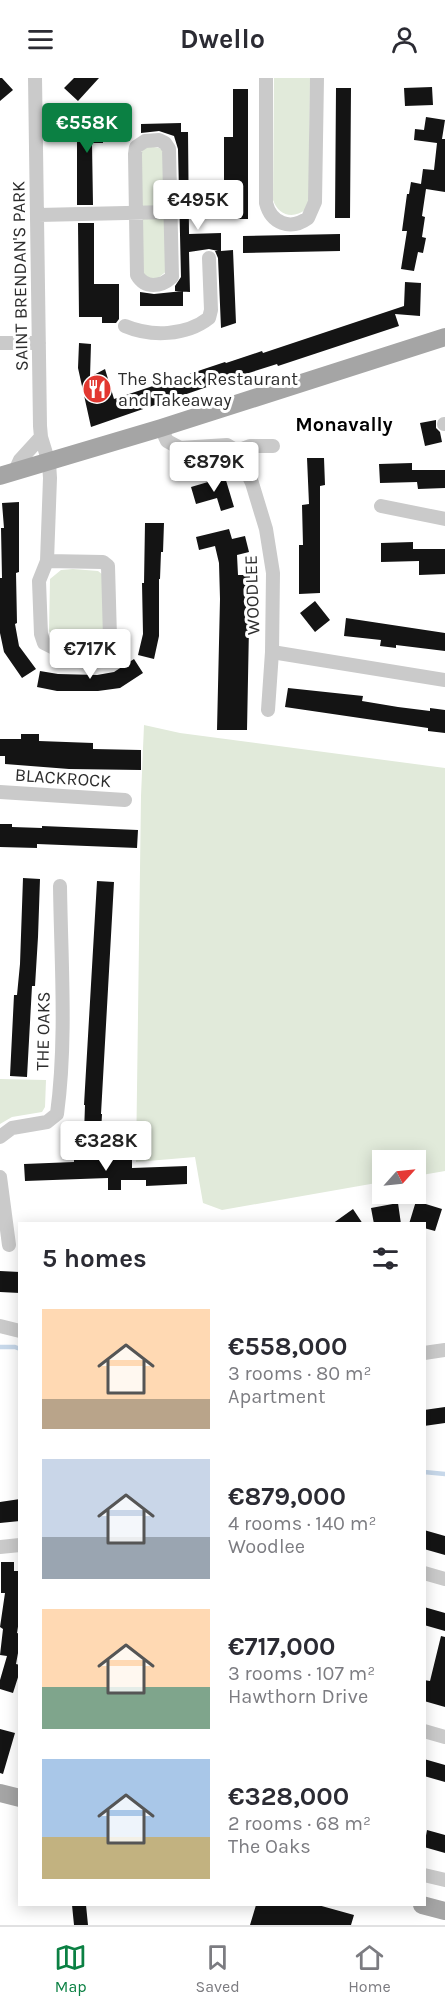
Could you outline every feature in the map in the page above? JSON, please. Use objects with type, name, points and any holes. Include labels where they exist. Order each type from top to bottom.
[{"type":"main road","points":[[7,474],[161,428],[445,337]]},
{"type":"main road","points":[[0,1793],[18,1798]]},
{"type":"main road","points":[[426,1906],[445,1911]]},
{"type":"street","name":"SAINT BRENDAN'S PARK","points":[[35,78],[41,437],[49,462],[47,561]]},
{"type":"street","points":[[266,78],[266,203],[274,219],[291,225],[308,218],[315,202],[317,78]]},
{"type":"street","points":[[145,141],[165,142],[169,149],[172,277],[167,282],[147,285],[141,282],[137,275],[135,213],[136,147],[145,141]]},
{"type":"street","points":[[38,215],[170,212]]},
{"type":"street","points":[[124,326],[157,333],[188,330],[203,323],[209,318],[211,310],[209,258]]},
{"type":"street","points":[[0,343],[39,343]]},
{"type":"street","points":[[161,428],[167,441],[180,448],[227,445],[237,451],[250,446],[273,446]]},
{"type":"street","points":[[7,474],[41,437]]},
{"type":"street","name":"WOODLEE","points":[[237,451],[252,483],[268,540],[273,573],[272,652],[268,710]]},
{"type":"street","points":[[381,506],[445,519]]},
{"type":"street","points":[[47,561],[103,562],[108,566],[110,638],[106,644],[99,648],[54,648],[44,643],[41,634],[39,581],[47,561]]},
{"type":"street","name":"WOODLEE","points":[[272,652],[445,680]]},
{"type":"street","name":"BLACKROCK","points":[[0,792],[124,800]]},
{"type":"street","name":"THE OAKS","points":[[0,1137],[12,1128],[46,1122],[57,1114],[60,1093],[62,1003],[60,886]]},
{"type":"street","points":[[0,1177],[9,1245]]},
{"type":"street","points":[[0,1326],[18,1330]]},
{"type":"street","points":[[426,1353],[445,1350]]},
{"type":"street","points":[[0,1548],[18,1545]]},
{"type":"street","points":[[426,1574],[445,1579]]},
{"type":"street","points":[[426,1732],[445,1737]]},
{"type":"street","points":[[426,1875],[445,1880]]},
{"type":"green space","points":[[274,78],[310,78],[309,199],[306,209],[291,215],[278,209],[273,200]]},
{"type":"green space","points":[[149,146],[164,149],[166,206],[143,208],[141,205],[142,149]]},
{"type":"green space","points":[[163,217],[167,221],[168,270],[158,278],[151,280],[141,273],[141,221],[144,218]]},
{"type":"green space","points":[[61,570],[98,571],[103,575],[106,634],[102,640],[96,642],[57,640],[49,631],[50,579]]},
{"type":"green space","points":[[144,725],[180,733],[445,768],[445,1171],[426,1174],[426,1150],[372,1150],[372,1184],[222,1210],[203,1203],[195,1157],[136,1162]]},
{"type":"green space","points":[[0,1079],[46,1080],[45,1107],[42,1112],[12,1117],[0,1124]]},
{"type":"building","points":[[0,78],[13,90],[0,101]]},
{"type":"building","points":[[74,78],[99,78],[78,101],[64,88]]},
{"type":"building","points":[[432,87],[433,105],[405,106],[404,88]]},
{"type":"building","points":[[336,88],[351,88],[350,218],[335,218]]},
{"type":"building","points":[[233,89],[248,89],[248,219],[224,219],[224,137],[233,137]]},
{"type":"building","points":[[77,112],[100,112],[100,129],[103,129],[103,143],[92,143],[93,205],[77,205]]},
{"type":"building","points":[[426,117],[445,120],[442,139],[445,139],[445,192],[426,189],[422,237],[426,238],[423,253],[418,252],[414,271],[401,269],[407,231],[402,231],[411,182],[421,184],[423,169],[434,170],[437,143],[414,140],[415,129],[424,130]]},
{"type":"building","points":[[181,123],[181,132],[188,132],[189,234],[221,233],[221,251],[233,250],[236,323],[221,328],[218,258],[215,251],[218,251],[209,249],[189,252],[190,292],[175,291],[175,286],[181,277],[178,149],[174,136],[159,131],[141,133],[141,124]]},
{"type":"building","points":[[78,223],[94,223],[94,284],[119,284],[119,319],[116,323],[102,323],[102,317],[79,317]]},
{"type":"building","points":[[340,234],[340,251],[243,253],[243,236]]},
{"type":"building","points":[[405,282],[421,283],[420,316],[395,314],[399,326],[278,366],[277,364],[233,378],[91,427],[78,368],[79,343],[91,344],[90,377],[105,369],[114,399],[404,306]]},
{"type":"building","points":[[183,291],[183,306],[140,306],[140,292],[154,294]]},
{"type":"building","points":[[436,420],[436,428],[440,432],[442,442],[425,446],[420,423]]},
{"type":"building","points":[[307,458],[324,458],[325,485],[320,486],[320,593],[299,594],[299,545],[303,545],[302,505],[309,504]]},
{"type":"building","points":[[412,463],[412,470],[445,470],[445,488],[418,489],[417,482],[380,483],[379,464]]},
{"type":"building","points":[[225,477],[234,507],[221,511],[217,498],[196,504],[191,487]]},
{"type":"building","points":[[19,502],[19,572],[16,573],[17,623],[15,624],[19,646],[36,669],[22,678],[4,652],[0,633],[1,528],[4,528],[2,503]]},
{"type":"building","points":[[145,523],[164,523],[159,579],[159,636],[154,659],[138,655],[143,634],[142,583],[144,583]]},
{"type":"building","points":[[229,529],[232,539],[245,536],[249,552],[237,555],[238,575],[250,575],[247,730],[217,730],[219,563],[215,546],[199,550],[196,537]]},
{"type":"building","points":[[413,542],[413,549],[445,549],[445,574],[419,575],[419,561],[381,562],[381,543]]},
{"type":"building","points":[[315,601],[330,620],[315,632],[300,613]]},
{"type":"building","points":[[346,618],[445,633],[445,651],[396,645],[396,648],[380,646],[381,640],[344,636]]},
{"type":"building","points":[[134,659],[143,673],[120,688],[98,691],[57,691],[37,687],[40,671],[97,675],[114,672]]},
{"type":"building","points":[[288,688],[363,696],[362,701],[398,707],[430,711],[430,708],[445,710],[445,733],[428,731],[428,728],[285,707]]},
{"type":"building","points":[[21,734],[39,734],[39,741],[93,743],[93,749],[141,750],[141,770],[69,769],[5,764],[5,756],[0,756],[0,739],[21,739]]},
{"type":"building","points":[[0,824],[12,824],[12,827],[138,830],[137,848],[37,844],[37,848],[0,847]]},
{"type":"building","points":[[23,878],[40,879],[35,986],[32,986],[27,1077],[10,1076],[14,995],[17,995],[20,964]]},
{"type":"building","points":[[97,881],[114,882],[101,1134],[84,1133]]},
{"type":"building","points":[[74,1158],[132,1158],[132,1168],[187,1166],[187,1184],[146,1186],[146,1180],[121,1180],[121,1190],[108,1190],[108,1178],[25,1181],[24,1164],[74,1162]]},
{"type":"building","points":[[398,1204],[401,1222],[374,1222],[371,1208]]},
{"type":"building","points":[[415,1204],[426,1204],[442,1209],[435,1231],[426,1229],[426,1222],[410,1222]]},
{"type":"building","points":[[353,1209],[362,1222],[335,1222]]},
{"type":"building","points":[[0,1271],[18,1272],[18,1293],[0,1292]]},
{"type":"building","points":[[445,1407],[445,1423],[426,1426],[426,1410]]},
{"type":"building","points":[[18,1499],[18,1521],[0,1523],[0,1502]]},
{"type":"building","points":[[426,1531],[445,1536],[445,1555],[426,1550]]},
{"type":"building","points":[[1,1562],[14,1562],[14,1571],[18,1571],[16,1664],[18,1664],[18,1677],[13,1693],[0,1689],[0,1680],[7,1656],[0,1655],[3,1629],[0,1627],[5,1593],[1,1593]]},
{"type":"building","points":[[426,1608],[445,1613],[445,1631],[426,1626]]},
{"type":"building","points":[[441,1636],[445,1637],[445,1707],[426,1702],[426,1680],[430,1681]]},
{"type":"building","points":[[0,1729],[15,1733],[3,1774],[0,1773]]},
{"type":"building","points":[[426,1760],[445,1765],[445,1782],[426,1777]]},
{"type":"building","points":[[427,1830],[445,1835],[445,1853],[426,1848]]},
{"type":"building","points":[[72,1906],[86,1906],[88,1925],[74,1925]]},
{"type":"building","points":[[256,1906],[322,1906],[354,1915],[351,1925],[250,1925]]},
{"type":"waterway","points":[[0,1347],[18,1348]]},
{"type":"waterway","points":[[426,1472],[445,1474]]},
{"type":"place","name":"The Shack Restaurant and Takeaway","points":[[97,389]]},
{"type":"district","name":"Monavally","points":[[344,424]]}]
